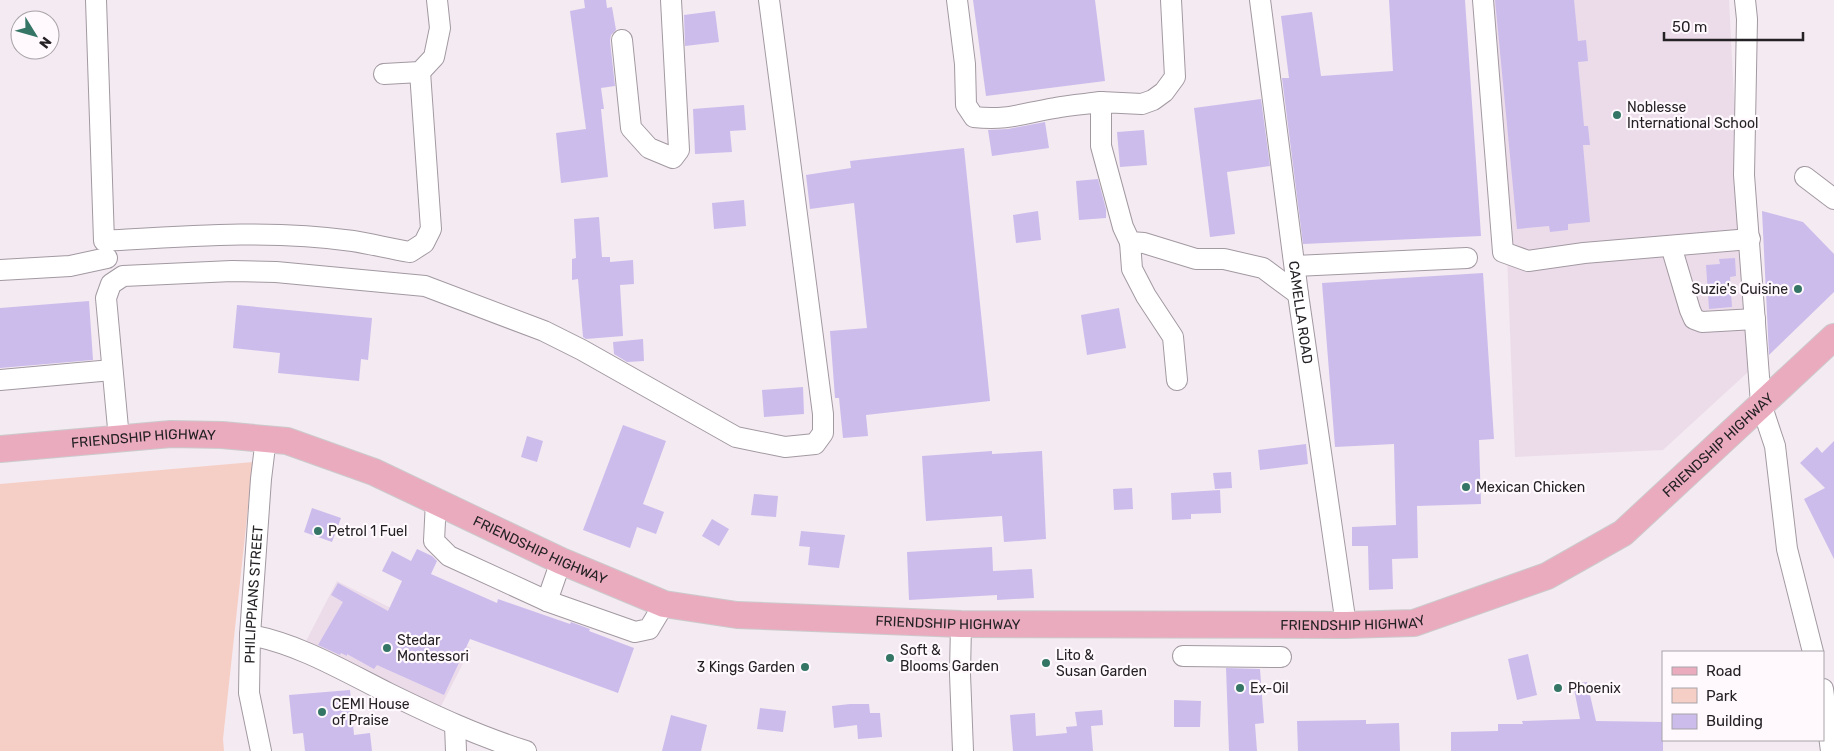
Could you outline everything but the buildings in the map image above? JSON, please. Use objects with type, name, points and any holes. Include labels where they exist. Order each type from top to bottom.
[{"type":"main road","name":"FRIENDSHIP HIGHWAY","points":[[0,449],[171,434],[222,435],[287,441],[374,472],[561,561],[664,604],[737,615],[961,624],[1346,625],[1414,623],[1547,576],[1623,533],[1834,337]]},
{"type":"street","points":[[96,0],[106,249],[112,284]]},
{"type":"street","points":[[384,74],[420,72],[434,57],[440,28],[437,0]]},
{"type":"street","points":[[622,40],[631,128],[648,148],[673,158],[679,150],[671,0]]},
{"type":"street","points":[[119,439],[106,298],[112,284],[123,276],[232,271],[276,272],[425,286],[544,330],[736,437],[785,447],[815,444],[823,433],[823,414],[769,0]]},
{"type":"street","points":[[957,0],[965,64],[966,105],[974,116],[992,119],[1016,117],[1054,108],[1101,102],[1142,104],[1153,100],[1164,92],[1174,77],[1171,0]]},
{"type":"street","name":"CAMELLA ROAD","points":[[1260,0],[1296,266],[1298,294],[1346,625]]},
{"type":"street","points":[[1483,0],[1503,252],[1528,261],[1750,239]]},
{"type":"street","points":[[1745,0],[1747,19],[1744,175],[1750,239],[1760,404],[1775,446],[1787,549],[1813,651]]},
{"type":"street","points":[[0,270],[70,266],[106,249],[212,234],[275,235],[353,241],[410,252],[424,243],[431,229],[420,72]]},
{"type":"street","points":[[1101,102],[1100,146],[1123,227],[1130,242],[1132,269],[1146,296],[1173,337],[1177,380]]},
{"type":"street","points":[[1805,177],[1834,199]]},
{"type":"street","points":[[1130,242],[1144,243],[1196,259],[1224,259],[1263,268],[1298,294]]},
{"type":"street","points":[[1671,246],[1694,319],[1702,322],[1755,319]]},
{"type":"street","points":[[1296,266],[1467,258]]},
{"type":"street","points":[[0,380],[112,370]]},
{"type":"street","name":"PHILIPPIANS STREET","points":[[261,751],[249,693],[250,635],[266,438]]},
{"type":"street","points":[[436,501],[434,541],[449,556],[547,601],[635,632],[649,629],[664,604]]},
{"type":"street","points":[[547,601],[561,561]]},
{"type":"street","points":[[961,624],[960,674],[963,751]]},
{"type":"street","points":[[250,635],[267,638],[340,669],[455,725],[526,751]]},
{"type":"street","points":[[1183,656],[1281,657]]},
{"type":"street","points":[[1827,690],[1831,751]]},
{"type":"street","points":[[455,725],[456,751]]},
{"type":"shaded area","name":"Noblesse International School","points":[[1493,0],[1729,0],[1748,372],[1663,450],[1515,457],[1506,231]]},
{"type":"shaded area","name":"Stedar Montessori","points":[[337,581],[471,648],[437,714],[303,647]]},
{"type":"green space","points":[[253,462],[223,739],[224,751],[0,751],[0,484]]},
{"type":"place","name":"Noblesse International School","points":[[1617,115]]},
{"type":"place","name":"Suzie's Cuisine","points":[[1798,289]]},
{"type":"place","name":"Mexican Chicken","points":[[1466,487]]},
{"type":"place","name":"Petrol 1 Fuel","points":[[318,531]]},
{"type":"place","name":"Stedar Montessori","points":[[387,648]]},
{"type":"place","name":"Soft & Blooms Garden","points":[[890,658]]},
{"type":"place","name":"Lito & Susan Garden","points":[[1046,663]]},
{"type":"place","name":"3 Kings Garden","points":[[805,667]]},
{"type":"place","name":"Ex-Oil","points":[[1240,688]]},
{"type":"place","name":"Phoenix","points":[[1558,688]]},
{"type":"place","name":"CEMI House of Praise","points":[[322,712]]}]
